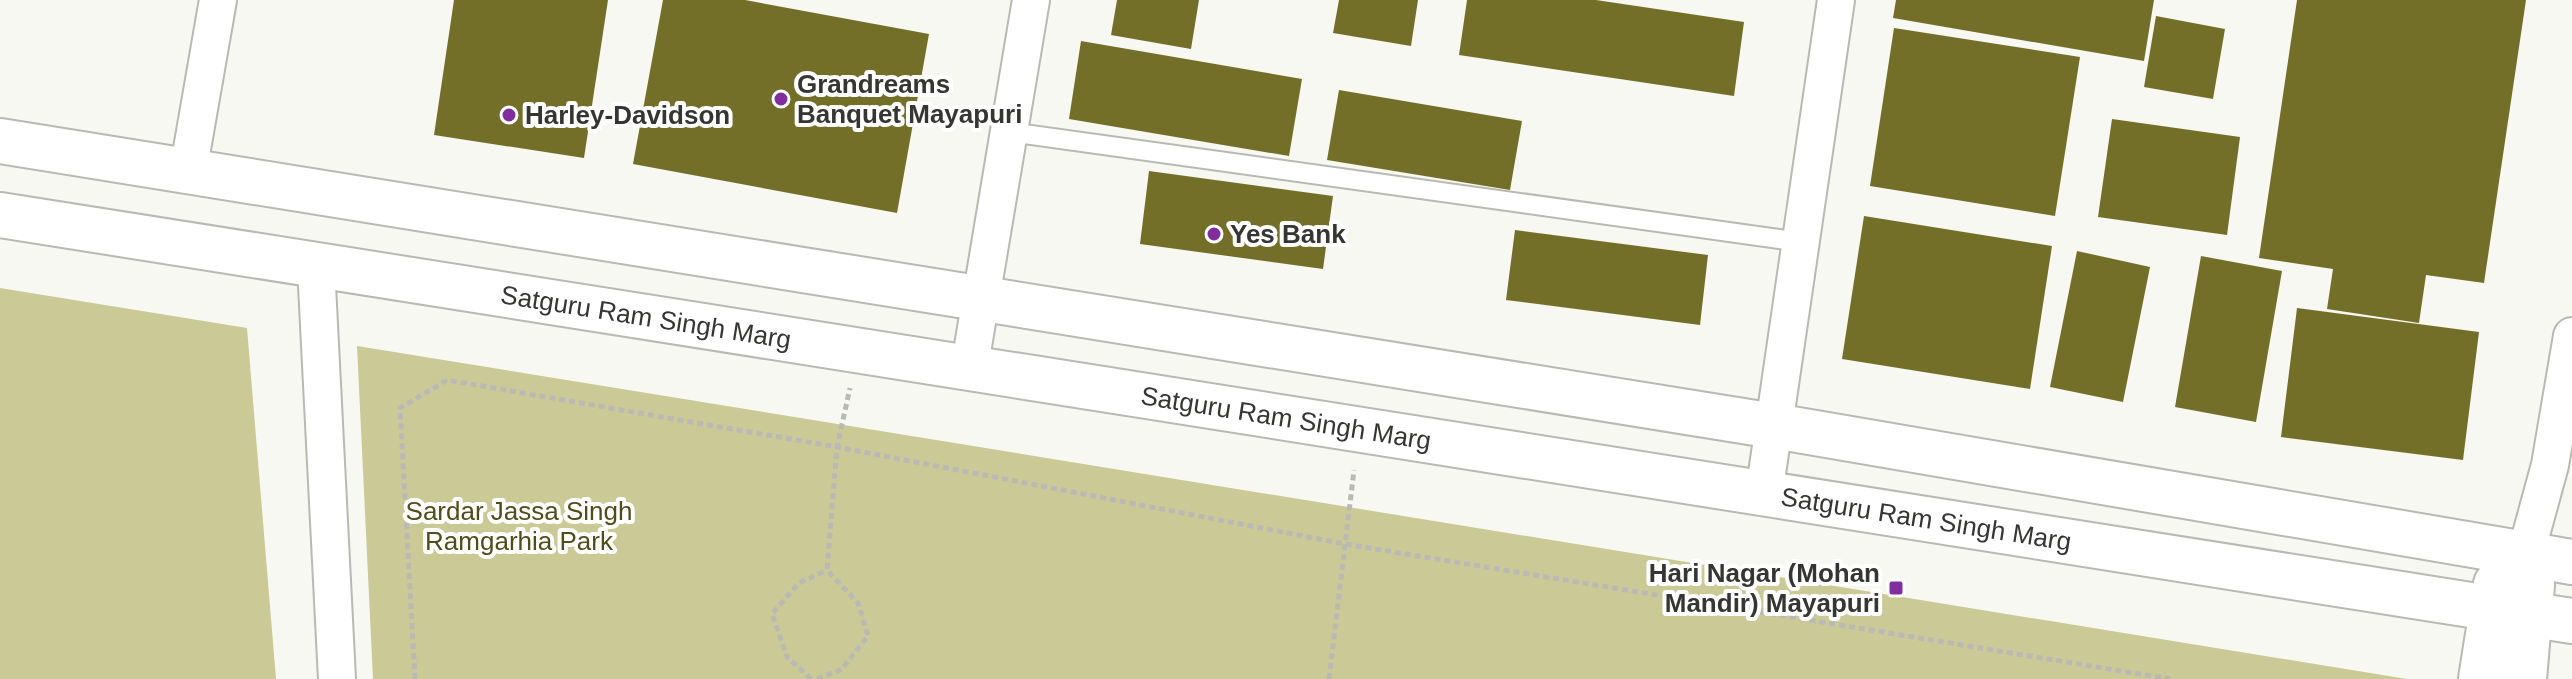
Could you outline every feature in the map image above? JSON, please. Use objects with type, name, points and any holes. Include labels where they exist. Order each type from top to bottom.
[{"type":"main road","points":[[0,141],[1774,426],[2535,555],[2481,679]]},
{"type":"main road","name":"Satguru Ram Singh Marg","points":[[0,215],[2572,621]]},
{"type":"main road","points":[[2511,612],[2524,679]]},
{"type":"street","points":[[188,172],[218,0]]},
{"type":"street","points":[[969,370],[983,301],[1031,0]]},
{"type":"street","points":[[1764,494],[1836,0]]},
{"type":"street","points":[[316,266],[337,679]]},
{"type":"street","points":[[2535,555],[2572,336]]},
{"type":"lane","points":[[1010,132],[1801,242]]},
{"type":"path","points":[[827,570],[799,583],[772,614],[787,657],[814,679],[842,669],[868,636],[858,603],[827,570],[837,447],[857,352]]},
{"type":"path","points":[[415,679],[400,408],[447,380],[837,447],[1345,544],[2170,679]]},
{"type":"path","points":[[1329,679],[1359,431]]},
{"type":"green space","points":[[0,288],[247,328],[276,679],[0,679]]},
{"type":"green space","name":"Sardar Jassa Singh Ramgarhia Park","points":[[357,346],[2407,679],[373,679]]},
{"type":"building","points":[[454,0],[608,0],[584,158],[434,135]]},
{"type":"building","name":"Grandreams Banquet Mayapuri","points":[[663,0],[745,0],[929,34],[897,213],[633,164]]},
{"type":"building","points":[[1117,0],[1199,0],[1191,49],[1111,35]]},
{"type":"building","points":[[1339,0],[1418,0],[1411,46],[1333,33]]},
{"type":"building","points":[[1467,0],[1596,0],[1744,22],[1734,96],[1459,55]]},
{"type":"building","points":[[1896,0],[2154,0],[2144,61],[1893,18]]},
{"type":"building","points":[[2297,0],[2526,0],[2484,283],[2426,275],[2419,323],[2327,309],[2333,269],[2259,258]]},
{"type":"building","points":[[2156,16],[2225,29],[2213,99],[2144,87]]},
{"type":"building","points":[[1894,28],[2080,57],[2055,216],[1870,186]]},
{"type":"building","points":[[1081,41],[1302,79],[1289,156],[1069,119]]},
{"type":"building","points":[[1339,90],[1522,121],[1510,190],[1327,160]]},
{"type":"building","points":[[2112,119],[2240,137],[2227,235],[2098,217]]},
{"type":"building","points":[[1149,171],[1333,196],[1323,269],[1140,244]]},
{"type":"building","points":[[1864,216],[2052,246],[2030,389],[1842,359]]},
{"type":"building","points":[[1515,230],[1708,255],[1700,325],[1506,300]]},
{"type":"building","points":[[2077,251],[2150,267],[2123,402],[2050,387]]},
{"type":"building","points":[[2201,256],[2282,271],[2256,422],[2175,407]]},
{"type":"building","points":[[2297,308],[2479,332],[2463,460],[2281,437]]},
{"type":"place","name":"Grandreams Banquet Mayapuri","points":[[781,99]]},
{"type":"place","name":"Harley-Davidson","points":[[509,115]]},
{"type":"place","name":"Yes Bank","points":[[1214,234]]},
{"type":"place","name":"Hari Nagar (Mohan Mandir) Mayapuri","points":[[1896,588]]}]
